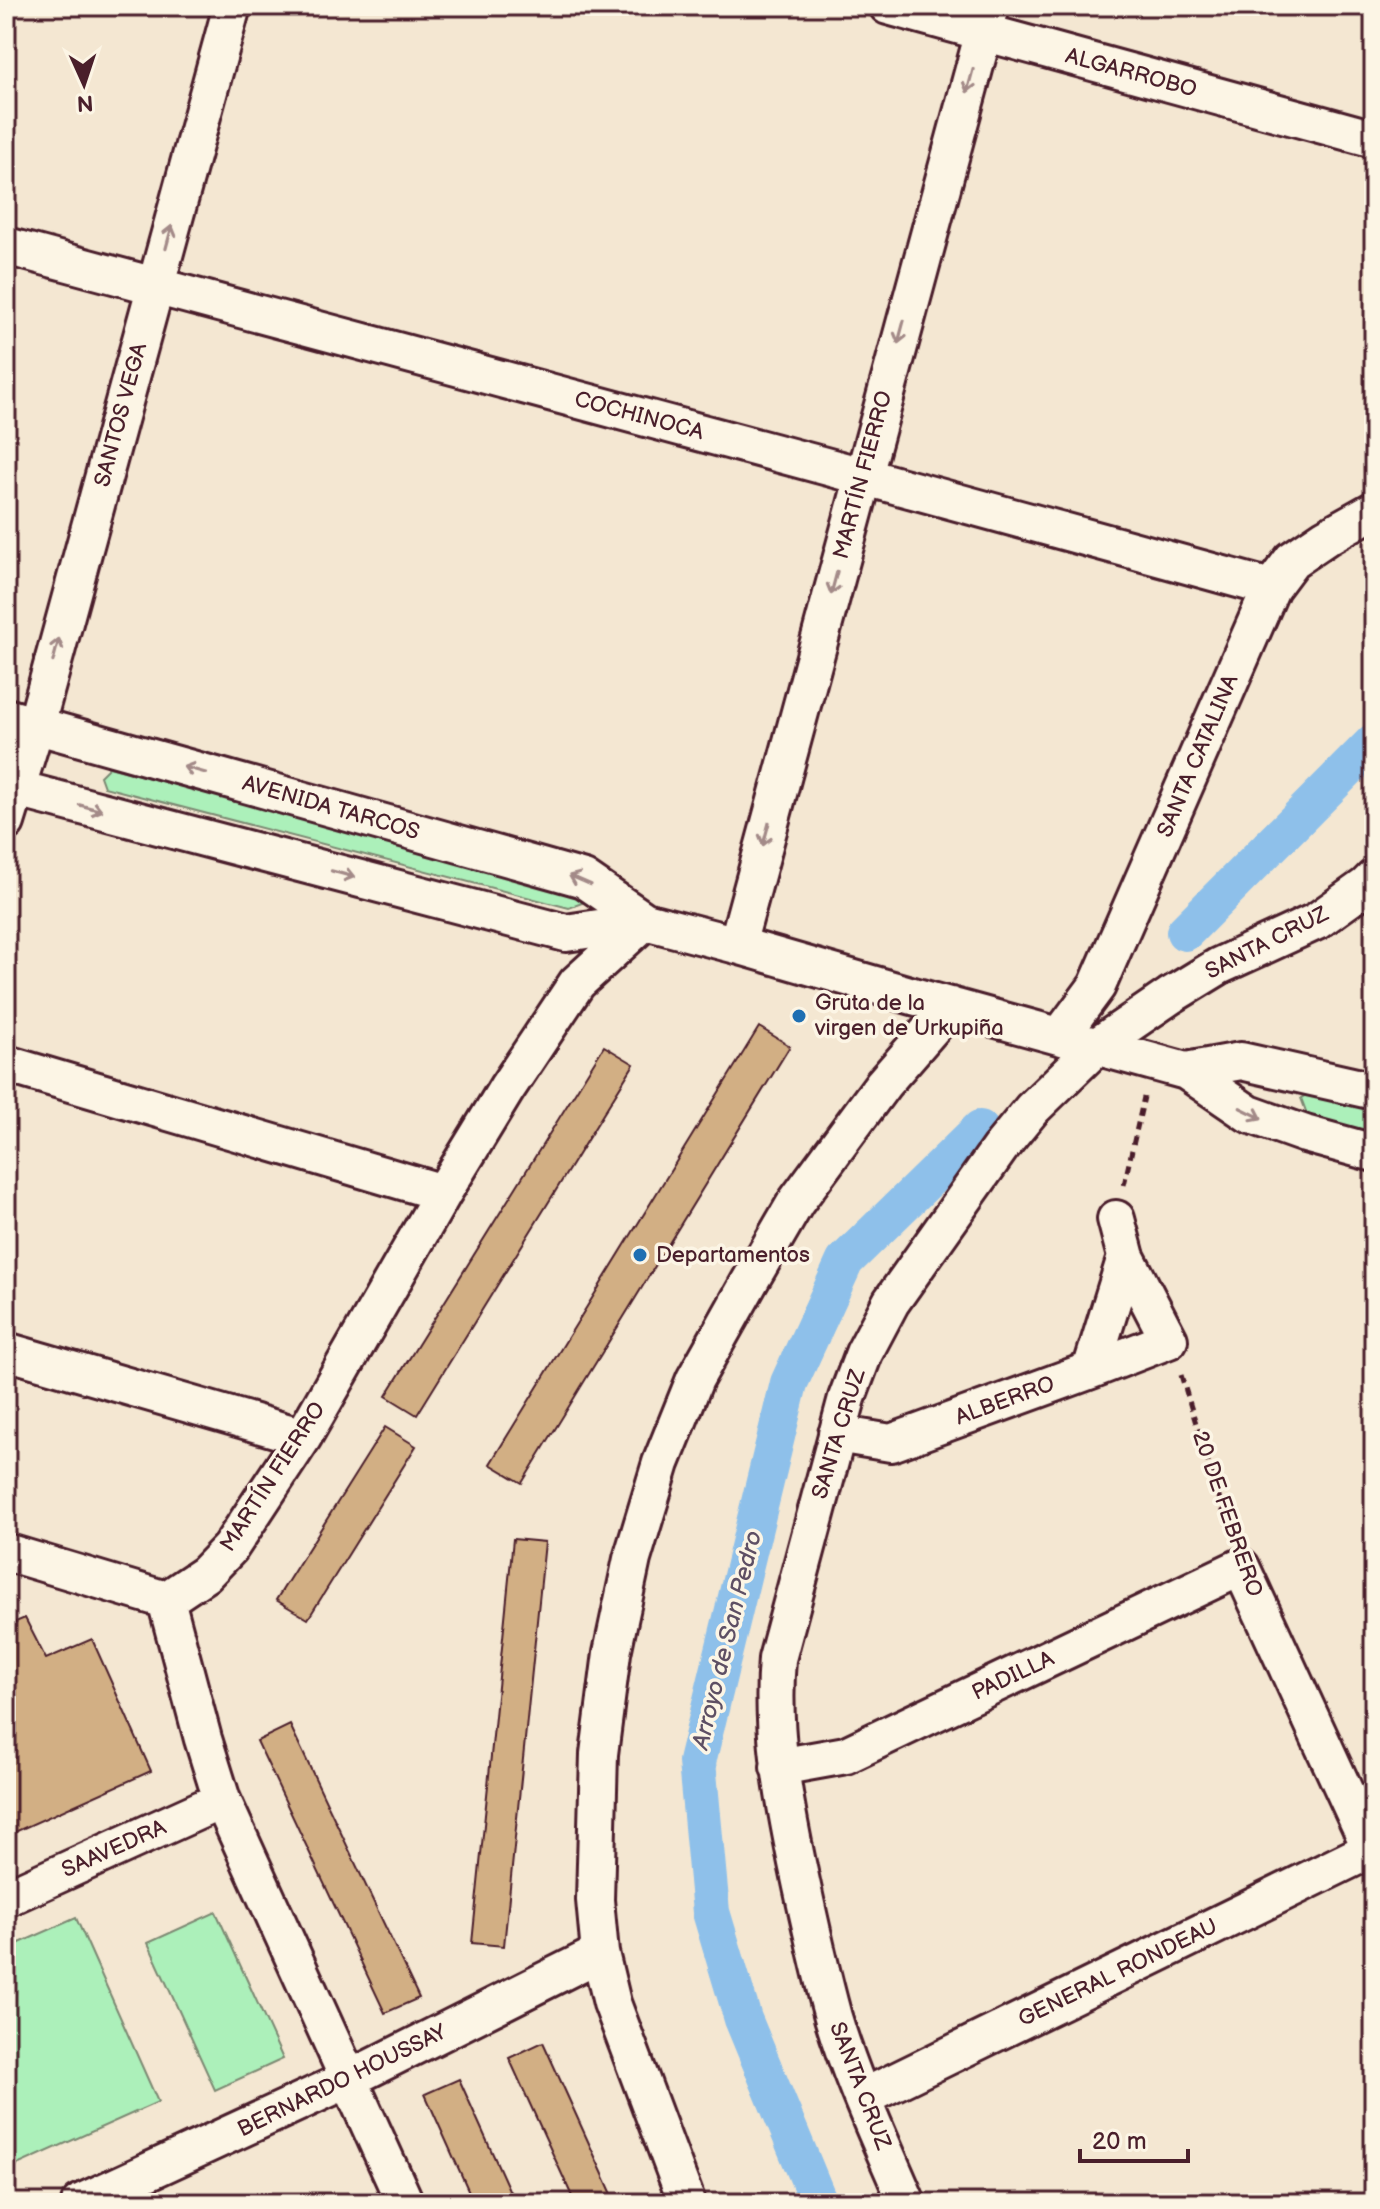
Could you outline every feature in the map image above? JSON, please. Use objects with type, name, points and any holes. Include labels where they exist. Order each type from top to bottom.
[{"type":"street","name":"SANTOS VEGA","points":[[9,799],[21,721],[155,286],[232,6]]},
{"type":"street","name":"ALGARROBO","points":[[888,6],[987,19],[1374,139]]},
{"type":"street","name":"MARTÍN FIERRO","points":[[737,945],[987,19]]},
{"type":"street","name":"COCHINOCA","points":[[6,246],[1271,588]]},
{"type":"street","name":"SANTA CATALINA","points":[[1060,1036],[1097,986],[1271,588],[1292,560],[1374,510]]},
{"type":"street","name":"AVENIDA TARCOS","points":[[21,721],[584,879],[645,921],[1169,1066],[1249,1114],[1305,1134],[1374,1153]]},
{"type":"street","name":"AVENIDA TARCOS","points":[[9,799],[566,933],[645,921]]},
{"type":"street","name":"SANTA CRUZ","points":[[907,2203],[862,2098],[834,2018],[818,1957],[779,1767],[774,1695],[777,1659],[847,1398],[864,1353],[891,1302],[1000,1148],[1032,1109],[1097,1046],[1170,996],[1219,966],[1317,921],[1374,878]]},
{"type":"street","name":"MARTÍN FIERRO","points":[[166,1600],[205,1574],[230,1548],[303,1437],[507,1088],[577,983],[645,921]]},
{"type":"street","points":[[687,2203],[612,2003],[600,1953],[595,1900],[599,1754],[612,1653],[629,1575],[661,1463],[695,1379],[796,1202],[883,1084],[951,1006]]},
{"type":"street","name":"AVENIDA TARCOS","points":[[1169,1066],[1241,1061],[1374,1091]]},
{"type":"street","points":[[6,1064],[443,1193]]},
{"type":"street","points":[[1116,1219],[1126,1257],[1169,1340]]},
{"type":"street","points":[[1091,1370],[1126,1257]]},
{"type":"street","name":"ALBERRO","points":[[837,1434],[891,1443],[1169,1340]]},
{"type":"street","points":[[6,1351],[303,1437]]},
{"type":"street","points":[[6,1552],[166,1600],[222,1800],[405,2203]]},
{"type":"street","name":"PADILLA","points":[[779,1767],[846,1755],[1241,1567]]},
{"type":"street","name":"20 DE FEBRERO","points":[[1241,1567],[1373,1848]]},
{"type":"street","name":"SAAVEDRA","points":[[6,1898],[222,1800]]},
{"type":"street","name":"GENERAL RONDEAU","points":[[862,2098],[1373,1848]]},
{"type":"street","name":"BERNARDO HOUSSAY","points":[[80,2203],[349,2079],[600,1953]]},
{"type":"path","points":[[1116,1219],[1169,1066]]},
{"type":"path","name":"20 DE FEBRERO","points":[[1169,1340],[1241,1567]]},
{"type":"green space","points":[[109,767],[577,893],[582,903],[569,908],[104,787],[100,776]]},
{"type":"green space","points":[[1319,1088],[1374,1103],[1374,1140],[1310,1122],[1301,1098]]},
{"type":"green space","points":[[216,1912],[283,2059],[215,2090],[148,1943]]},
{"type":"green space","points":[[76,1918],[158,2102],[6,2170],[6,1949]]},
{"type":"building","name":"Departamentos","points":[[759,1027],[790,1046],[522,1483],[490,1464]]},
{"type":"building","points":[[604,1046],[634,1064],[417,1415],[386,1396]]},
{"type":"building","points":[[385,1427],[416,1446],[308,1619],[276,1600]]},
{"type":"building","points":[[513,1539],[545,1542],[504,1946],[472,1943]]},
{"type":"building","points":[[25,1618],[46,1659],[92,1639],[151,1771],[6,1836],[6,1626]]},
{"type":"building","points":[[290,1725],[419,1998],[385,2013],[257,1741]]},
{"type":"building","points":[[543,2042],[616,2203],[575,2203],[509,2058]]},
{"type":"building","points":[[459,2079],[515,2203],[474,2203],[425,2094]]},
{"type":"waterway","name":"Arroyo de San Pedro","points":[[1185,932],[1374,742]]},
{"type":"waterway","name":"Arroyo de San Pedro","points":[[819,2203],[743,2019],[711,1912],[697,1762],[789,1383],[845,1261],[980,1129]]},
{"type":"place","name":"Gruta de la virgen de Urkupiña","points":[[799,1016]]},
{"type":"place","name":"Departamentos","points":[[640,1255]]}]
